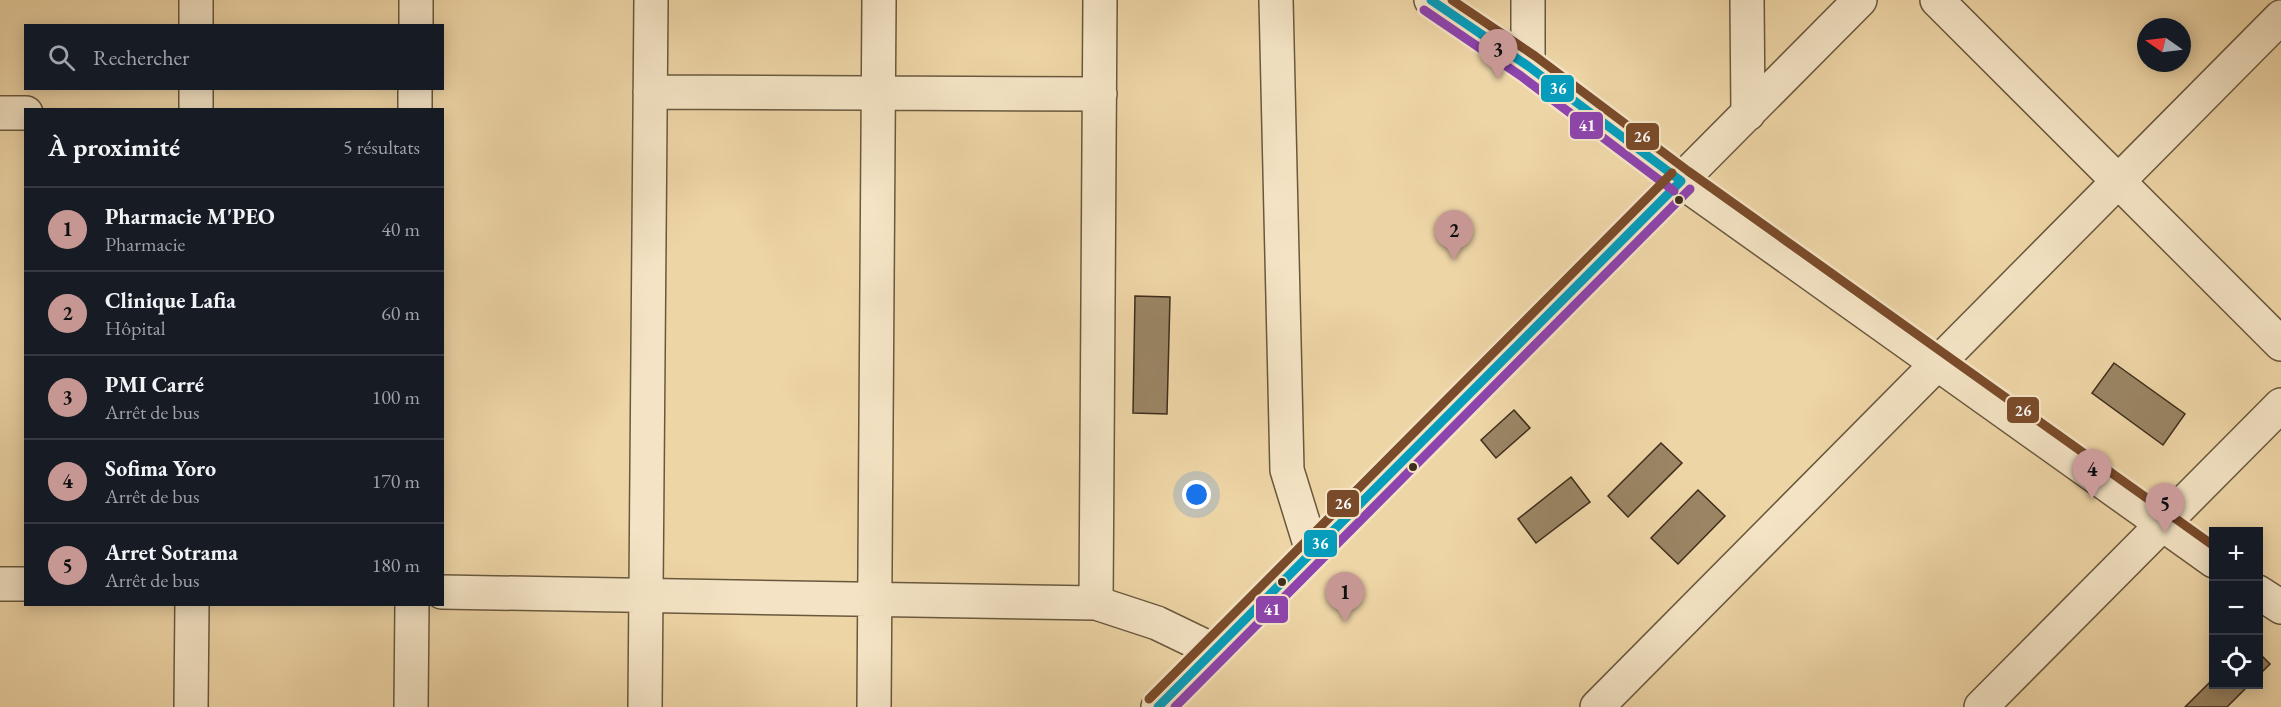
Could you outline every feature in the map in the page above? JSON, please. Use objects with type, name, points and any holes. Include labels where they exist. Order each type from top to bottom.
[{"type":"street","points":[[196,0],[196,24]]},
{"type":"street","points":[[416,0],[416,24]]},
{"type":"street","points":[[645,707],[651,0]]},
{"type":"street","points":[[874,707],[879,0]]},
{"type":"street","points":[[1096,603],[1100,0]]},
{"type":"street","points":[[1276,0],[1287,470],[1312,551]]},
{"type":"street","points":[[1431,0],[1528,66],[1681,182],[2209,558]]},
{"type":"street","points":[[1528,0],[1528,66]]},
{"type":"street","points":[[1747,0],[1748,114]]},
{"type":"street","points":[[1158,707],[1860,0]]},
{"type":"street","points":[[1937,0],[2281,344]]},
{"type":"street","points":[[1597,707],[2281,17]]},
{"type":"street","points":[[196,90],[196,108]]},
{"type":"street","points":[[415,90],[415,108]]},
{"type":"street","points":[[650,92],[1100,94]]},
{"type":"street","points":[[0,113],[24,113]]},
{"type":"street","points":[[1981,707],[2281,405]]},
{"type":"street","points":[[0,584],[24,584]]},
{"type":"street","points":[[444,592],[1096,603],[1157,623],[1213,650]]},
{"type":"street","points":[[2263,595],[2281,607]]},
{"type":"street","points":[[191,707],[192,606]]},
{"type":"street","points":[[411,707],[412,606]]},
{"type":"building","points":[[1135,296],[1170,297],[1167,414],[1133,413]]},
{"type":"building","points":[[2114,363],[2185,414],[2163,445],[2092,393]]},
{"type":"building","points":[[1514,410],[1530,428],[1496,458],[1481,440]]},
{"type":"building","points":[[1661,443],[1682,463],[1628,517],[1608,496]]},
{"type":"building","points":[[1571,477],[1590,502],[1536,543],[1518,519]]},
{"type":"building","points":[[1698,490],[1725,516],[1678,564],[1651,538]]},
{"type":"building","points":[[2263,657],[2270,664],[2263,671]]},
{"type":"building","points":[[2209,683],[2209,689],[2245,689],[2227,707],[2185,707]]},
{"type":"transit line","name":"36","points":[[1431,0],[1528,66],[1681,181]]},
{"type":"transit line","name":"26","points":[[1452,0],[1535,56],[1688,171],[2209,542]]},
{"type":"transit line","name":"41","points":[[1424,10],[1521,76],[1674,191]]},
{"type":"transit line","name":"26","points":[[1149,699],[1672,173]]},
{"type":"transit line","name":"36","points":[[1158,707],[1681,181]]},
{"type":"transit line","name":"41","points":[[1175,707],[1690,189]]},
{"type":"place","name":"PMI Carré","points":[[1498,79]]},
{"type":"place","name":"Clinique Lafia","points":[[1454,260]]},
{"type":"place","name":"Sofima Yoro","points":[[2092,499]]},
{"type":"place","name":"Arret Sotrama","points":[[2165,533]]},
{"type":"place","name":"Pharmacie M'PEO","points":[[1345,622]]}]
